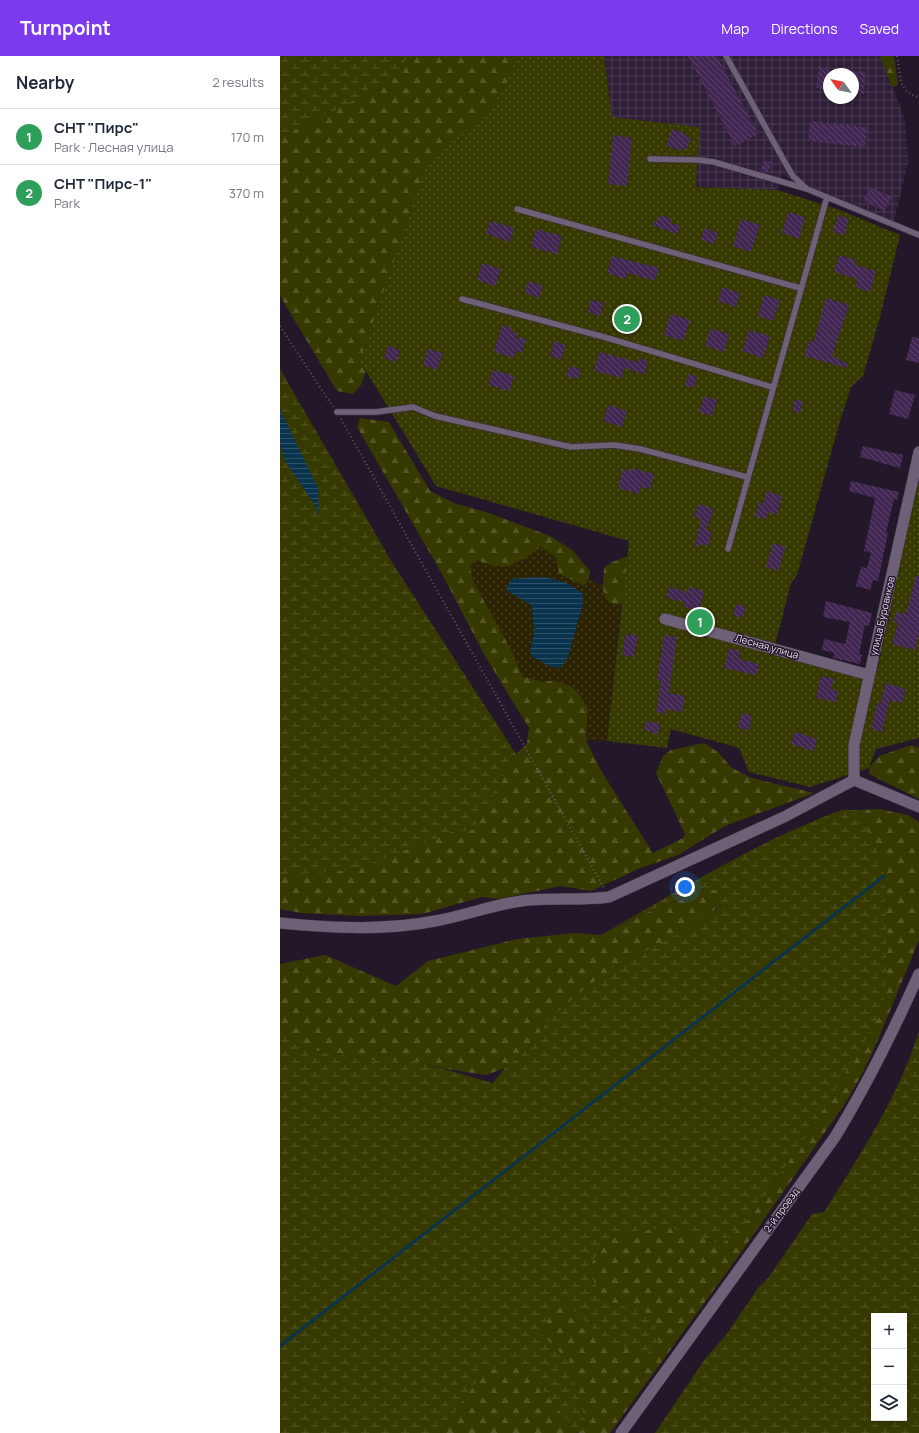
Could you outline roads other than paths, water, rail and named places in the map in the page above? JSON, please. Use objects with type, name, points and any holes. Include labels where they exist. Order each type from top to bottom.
[{"type":"street","name":"улица Буровиков","points":[[854,780],[854,745],[919,452]]},
{"type":"street","name":"Лесная улица","points":[[665,619],[869,675]]},
{"type":"street","points":[[280,923],[321,927],[370,928],[434,921],[520,901],[544,899],[590,900],[609,897],[784,817],[854,780],[919,807]]},
{"type":"street","name":"2-й проезд","points":[[621,1433],[835,1137],[865,1087],[892,1035],[919,974]]},
{"type":"lane","points":[[726,56],[787,166],[794,176],[807,189]]},
{"type":"lane","points":[[650,159],[699,160],[714,162],[807,189],[919,235]]},
{"type":"lane","points":[[728,549],[772,387],[827,197]]},
{"type":"lane","points":[[517,209],[800,288]]},
{"type":"lane","points":[[462,299],[604,337],[772,387]]},
{"type":"lane","points":[[337,412],[376,412],[413,407],[435,416],[571,447],[614,445],[640,448],[747,477]]},
{"type":"water","points":[[280,409],[318,488],[319,516],[315,505],[285,461],[280,444]]},
{"type":"water","points":[[541,577],[564,582],[583,594],[583,603],[567,660],[560,668],[549,666],[532,656],[530,651],[535,629],[532,607],[530,604],[506,590],[512,579]]},
{"type":"waterway","points":[[280,1346],[884,876]]},
{"type":"place","name":"СНТ \"Пирс-1\"","points":[[627,319]]},
{"type":"place","name":"СНТ \"Пирс\"","points":[[700,622]]}]
